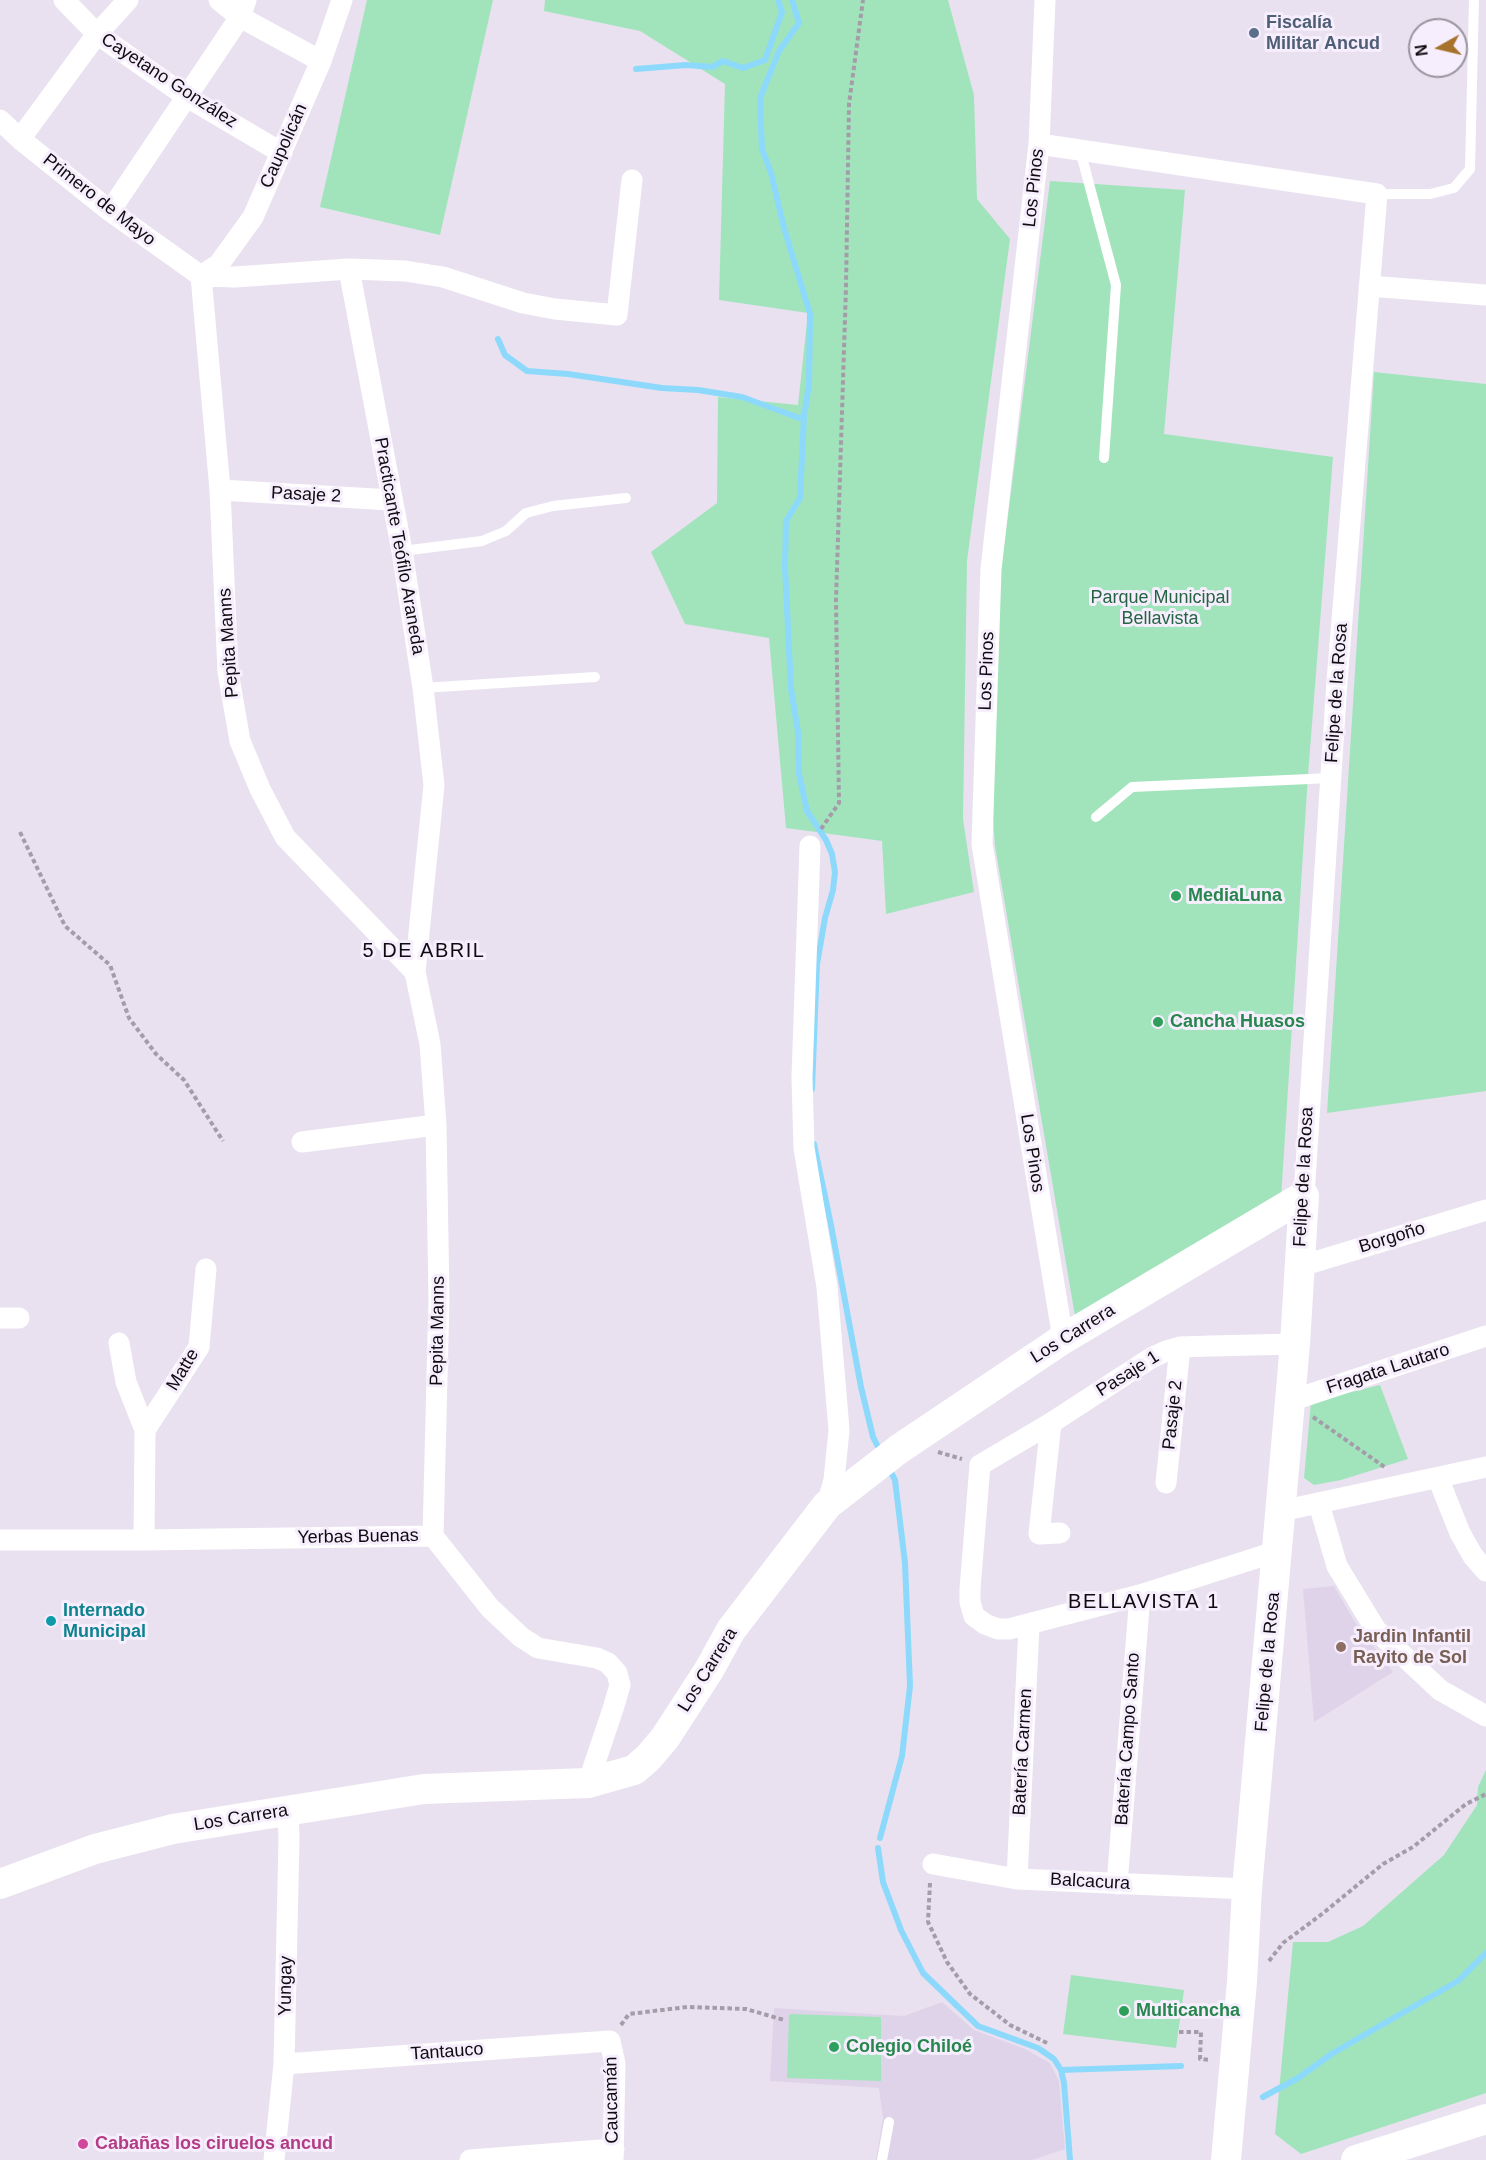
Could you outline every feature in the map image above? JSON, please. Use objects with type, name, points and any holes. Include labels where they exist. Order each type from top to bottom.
[{"type":"street","name":"Cayetano González","points":[[64,0],[97,34],[187,97],[282,153]]},
{"type":"street","points":[[20,139],[97,34],[128,0]]},
{"type":"street","points":[[219,0],[243,8],[321,61]]},
{"type":"street","name":"Caupolicán","points":[[201,276],[219,264],[253,217],[321,61],[342,0]]},
{"type":"street","name":"Los Pinos","points":[[1045,0],[1039,144],[991,569],[981,844],[1063,1339]]},
{"type":"street","points":[[110,211],[187,97],[243,8]]},
{"type":"street","name":"Primero de Mayo","points":[[0,120],[20,139],[110,211],[201,276]]},
{"type":"street","points":[[1039,144],[1377,194]]},
{"type":"street","points":[[201,276],[235,278],[349,269],[405,271],[443,277],[523,303],[555,309],[617,315],[632,180]]},
{"type":"street","name":"Felipe de la Rosa","points":[[1226,2160],[1242,1981],[1247,1889],[1281,1511],[1300,1408],[1295,1344],[1298,1267],[1331,778],[1377,194]]},
{"type":"street","name":"Practicante Teófilo Araneda","points":[[349,269],[402,551],[423,688],[434,785],[415,972]]},
{"type":"street","name":"Pepita Manns","points":[[201,276],[220,490],[228,672],[240,741],[260,789],[285,837],[415,972],[430,1044],[436,1125],[439,1299],[433,1536]]},
{"type":"street","points":[[1369,286],[1486,295]]},
{"type":"street","name":"Pasaje 2","points":[[220,490],[392,500]]},
{"type":"street","points":[[810,846],[802,1077],[804,1148],[827,1287],[839,1430],[834,1480],[827,1505]]},
{"type":"street","points":[[302,1142],[436,1125]]},
{"type":"street","name":"Los Carrera","points":[[0,1884],[106,1846],[173,1829],[424,1789],[588,1783],[634,1770],[657,1748],[709,1670],[731,1630],[827,1505],[904,1446],[1063,1339],[1304,1196]]},
{"type":"street","name":"Borgoño","points":[[1298,1267],[1486,1209]]},
{"type":"street","name":"Matte","points":[[145,1430],[198,1347],[206,1269]]},
{"type":"street","name":"Fragata Lautaro","points":[[1300,1408],[1486,1336]]},
{"type":"street","points":[[119,1343],[126,1382],[145,1430],[144,1540]]},
{"type":"street","name":"Pasaje 1","points":[[980,1465],[1051,1423],[1151,1358],[1166,1351],[1180,1347],[1295,1344]]},
{"type":"street","name":"Pasaje 2","points":[[1166,1483],[1180,1347]]},
{"type":"street","points":[[1051,1423],[1039,1534],[1060,1533]]},
{"type":"street","points":[[980,1465],[970,1589],[974,1616],[998,1629],[1029,1625],[1140,1595],[1278,1551]]},
{"type":"street","points":[[1281,1511],[1486,1467]]},
{"type":"street","points":[[1438,1478],[1460,1533],[1473,1557],[1486,1571]]},
{"type":"street","points":[[1319,1504],[1337,1566],[1376,1630],[1440,1690],[1486,1716]]},
{"type":"street","name":"Yerbas Buenas","points":[[0,1540],[433,1536],[490,1608],[521,1637],[538,1648],[597,1658],[608,1663],[617,1673],[620,1685],[588,1783]]},
{"type":"street","name":"Batería Campo Santo","points":[[1117,1884],[1140,1595]]},
{"type":"street","name":"Batería Carmen","points":[[1017,1879],[1029,1625]]},
{"type":"street","name":"Yungay","points":[[274,2160],[284,2064],[288,1811]]},
{"type":"street","name":"Balcacura","points":[[933,1864],[1017,1879],[1247,1889]]},
{"type":"street","name":"Tantauco","points":[[284,2064],[610,2041]]},
{"type":"street","name":"Caucamán","points":[[610,2041],[615,2064],[613,2154]]},
{"type":"street","points":[[1356,2160],[1486,2119]]},
{"type":"street","points":[[470,2160],[613,2154]]},
{"type":"lane","points":[[1377,194],[1430,194],[1454,189],[1470,169],[1474,0]]},
{"type":"lane","points":[[1080,150],[1116,285],[1104,458]]},
{"type":"lane","points":[[402,551],[482,541],[506,531],[526,513],[553,506],[626,498]]},
{"type":"lane","points":[[423,688],[596,677]]},
{"type":"lane","points":[[1096,817],[1132,787],[1331,778]]},
{"type":"lane","points":[[882,2160],[889,2122]]},
{"type":"path","points":[[825,824],[839,803],[836,600],[849,104],[863,0]]},
{"type":"path","points":[[20,832],[65,926],[110,965],[129,1018],[156,1054],[184,1080],[224,1141]]},
{"type":"path","points":[[1300,1408],[1408,1484]]},
{"type":"path","points":[[904,1446],[980,1465]]},
{"type":"path","points":[[1242,1981],[1266,1966],[1283,1943],[1383,1864],[1413,1847],[1466,1804],[1486,1794]]},
{"type":"path","points":[[933,1864],[929,1887],[928,1922],[947,1962],[970,1994],[1010,2025],[1047,2043]]},
{"type":"path","points":[[610,2041],[629,2014],[687,2007],[746,2009],[783,2020]]},
{"type":"path","points":[[1179,2032],[1201,2032]]},
{"type":"shaded area","name":"Jardin Infantil Rayito de Sol","points":[[1334,1586],[1355,1622],[1393,1672],[1314,1722],[1303,1589]]},
{"type":"shaded area","name":"Colegio Chiloé","points":[[942,2002],[974,2030],[1025,2049],[1050,2063],[1059,2081],[1065,2149],[1032,2160],[876,2160],[883,2118],[879,2088],[770,2081],[774,2008],[904,2016]]},
{"type":"green space","points":[[367,0],[493,0],[440,235],[320,207]]},
{"type":"green space","points":[[545,0],[948,0],[974,95],[977,199],[1010,239],[967,561],[963,819],[974,892],[886,914],[882,841],[786,828],[769,638],[685,624],[651,552],[717,503],[718,397],[798,405],[808,313],[719,300],[725,84],[640,31],[544,11]]},
{"type":"green space","name":"Parque Municipal Bellavista","points":[[1050,181],[1185,190],[1164,434],[1333,457],[1308,775],[1281,1199],[1076,1322],[995,846],[992,806],[1001,571]]},
{"type":"green space","points":[[1374,372],[1486,384],[1486,1091],[1327,1113]]},
{"type":"green space","points":[[1380,1385],[1408,1459],[1341,1480],[1314,1485],[1304,1478],[1311,1402]]},
{"type":"green space","points":[[1486,1770],[1486,2093],[1301,2154],[1275,2134],[1293,1942],[1328,1942],[1363,1926],[1444,1855],[1477,1805],[1478,1787]]},
{"type":"green space","name":"Multicancha","points":[[1071,1975],[1184,1990],[1176,2048],[1063,2034]]},
{"type":"green space","name":"Colegio Chiloé","points":[[789,2014],[881,2017],[881,2081],[787,2078]]},
{"type":"waterway","points":[[636,69],[686,65],[712,67],[723,61],[743,68],[765,60],[782,12],[778,0]]},
{"type":"waterway","points":[[792,0],[799,23],[779,51],[760,98],[762,149],[771,173],[784,228],[810,314],[809,384],[804,416],[800,498],[786,521],[785,568],[791,689],[798,732],[799,774],[807,811],[826,840],[832,854],[835,872],[817,964],[812,1089]]},
{"type":"waterway","points":[[498,339],[505,355],[527,371],[568,374],[742,397],[799,418],[804,416]]},
{"type":"waterway","points":[[814,1144],[861,1387],[873,1437],[881,1453]]},
{"type":"waterway","points":[[880,1838],[902,1756],[910,1686],[905,1563],[895,1480],[888,1467]]},
{"type":"waterway","points":[[878,1848],[883,1882],[901,1930],[923,1973],[978,2026],[1038,2048],[1054,2059],[1061,2070],[1070,2160]]},
{"type":"waterway","points":[[1263,2097],[1298,2078],[1333,2053],[1458,1981],[1486,1953]]},
{"type":"waterway","points":[[1061,2070],[1181,2066]]},
{"type":"place","name":"Fiscalía Militar Ancud","points":[[1254,33]]},
{"type":"place","name":"MediaLuna","points":[[1176,896]]},
{"type":"place","name":"Cancha Huasos","points":[[1158,1022]]},
{"type":"place","name":"Internado Municipal","points":[[51,1621]]},
{"type":"place","name":"Jardin Infantil Rayito de Sol","points":[[1341,1647]]},
{"type":"place","name":"Multicancha","points":[[1124,2011]]},
{"type":"place","name":"Colegio Chiloé","points":[[834,2047]]},
{"type":"place","name":"Cabañas los ciruelos ancud","points":[[83,2144]]},
{"type":"district","name":"5 DE ABRIL","points":[[424,951]]},
{"type":"district","name":"BELLAVISTA 1","points":[[1144,1602]]}]
